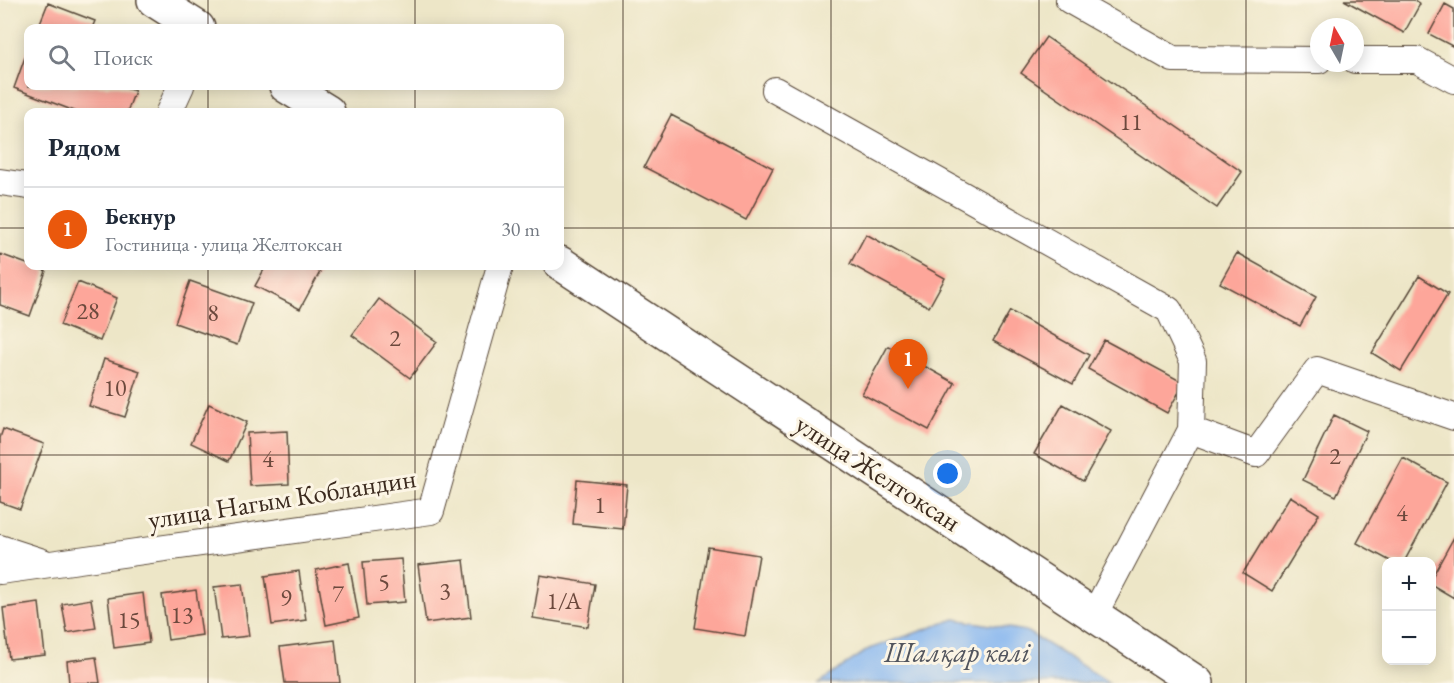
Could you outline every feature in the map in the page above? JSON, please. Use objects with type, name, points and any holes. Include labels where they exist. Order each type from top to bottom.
[{"type":"main road","points":[[154,0],[192,24]]},
{"type":"main road","points":[[292,90],[322,108]]},
{"type":"main road","name":"улица Желтоксан","points":[[564,266],[1197,683]]},
{"type":"street","points":[[1069,0],[1173,59],[1310,60]]},
{"type":"street","points":[[1364,60],[1417,60],[1454,80]]},
{"type":"street","points":[[171,108],[179,90]]},
{"type":"street","points":[[775,90],[1169,310],[1193,361],[1191,430],[1094,615]]},
{"type":"street","points":[[0,182],[24,185]]},
{"type":"street","name":"улица Нагым Кобландин","points":[[0,571],[431,511],[499,270]]},
{"type":"street","points":[[1191,430],[1256,454],[1317,370],[1454,417]]},
{"type":"street","points":[[0,548],[49,564]]},
{"type":"water","name":"Шалқар көлі","points":[[955,619],[1026,631],[1110,683],[819,683],[869,649]]},
{"type":"building","points":[[1344,0],[1414,0],[1420,4],[1404,33]]},
{"type":"building","points":[[48,3],[95,21],[94,24],[40,24]]},
{"type":"building","points":[[1445,4],[1454,9],[1454,47],[1429,34]]},
{"type":"building","points":[[1046,37],[1242,172],[1217,208],[1021,73]]},
{"type":"building","points":[[24,60],[24,90],[135,91],[129,108],[66,108],[14,88]]},
{"type":"building","points":[[671,115],[773,168],[746,220],[644,167]]},
{"type":"building","points":[[866,234],[945,278],[929,307],[850,264]]},
{"type":"building","points":[[1237,253],[1316,297],[1300,326],[1220,283]]},
{"type":"building","points":[[0,254],[24,263],[24,270],[46,271],[30,316],[0,305]]},
{"type":"building","points":[[264,270],[316,270],[320,272],[300,309],[255,286]]},
{"type":"building","points":[[1419,276],[1448,294],[1401,371],[1372,353]]},
{"type":"building","points":[[190,281],[252,303],[237,345],[175,323]]},
{"type":"building","points":[[78,282],[117,298],[100,341],[60,325]]},
{"type":"building","points":[[379,299],[437,342],[410,378],[352,335]]},
{"type":"building","points":[[1010,311],[1089,355],[1073,384],[993,341]]},
{"type":"building","points":[[1104,340],[1184,383],[1167,413],[1088,369]]},
{"type":"building","points":[[888,346],[955,383],[929,430],[862,394]]},
{"type":"building","points":[[104,359],[140,371],[125,417],[89,406]]},
{"type":"building","points":[[209,404],[247,422],[229,461],[191,443]]},
{"type":"building","points":[[1063,404],[1111,431],[1083,481],[1034,454]]},
{"type":"building","points":[[1334,415],[1367,431],[1336,496],[1303,480]]},
{"type":"building","points":[[3,429],[44,444],[20,509],[0,502],[0,438]]},
{"type":"building","points":[[287,431],[289,484],[250,486],[247,433]]},
{"type":"building","points":[[1403,458],[1447,482],[1407,557],[1383,557],[1357,543]]},
{"type":"building","points":[[577,480],[627,485],[623,529],[573,524]]},
{"type":"building","points":[[1290,496],[1319,514],[1272,591],[1243,573]]},
{"type":"building","points":[[1454,537],[1454,598],[1436,587],[1436,570]]},
{"type":"building","points":[[708,547],[759,555],[745,636],[695,628]]},
{"type":"building","points":[[401,559],[405,602],[367,605],[363,562]]},
{"type":"building","points":[[464,560],[471,617],[426,623],[418,565]]},
{"type":"building","points":[[349,563],[359,618],[326,625],[316,570]]},
{"type":"building","points":[[299,571],[306,620],[272,625],[265,576]]},
{"type":"building","points":[[540,575],[595,584],[588,627],[533,618]]},
{"type":"building","points":[[242,584],[249,636],[221,639],[214,587]]},
{"type":"building","points":[[196,590],[202,635],[168,640],[162,595]]},
{"type":"building","points":[[143,593],[149,643],[114,648],[108,598]]},
{"type":"building","points":[[91,599],[96,628],[67,633],[62,604]]},
{"type":"building","points":[[39,603],[45,655],[9,659],[3,608]]},
{"type":"building","points":[[335,640],[340,683],[285,683],[280,647]]},
{"type":"building","points":[[96,657],[100,683],[69,683],[67,661]]},
{"type":"place","name":"Бекнур","points":[[908,389]]}]
